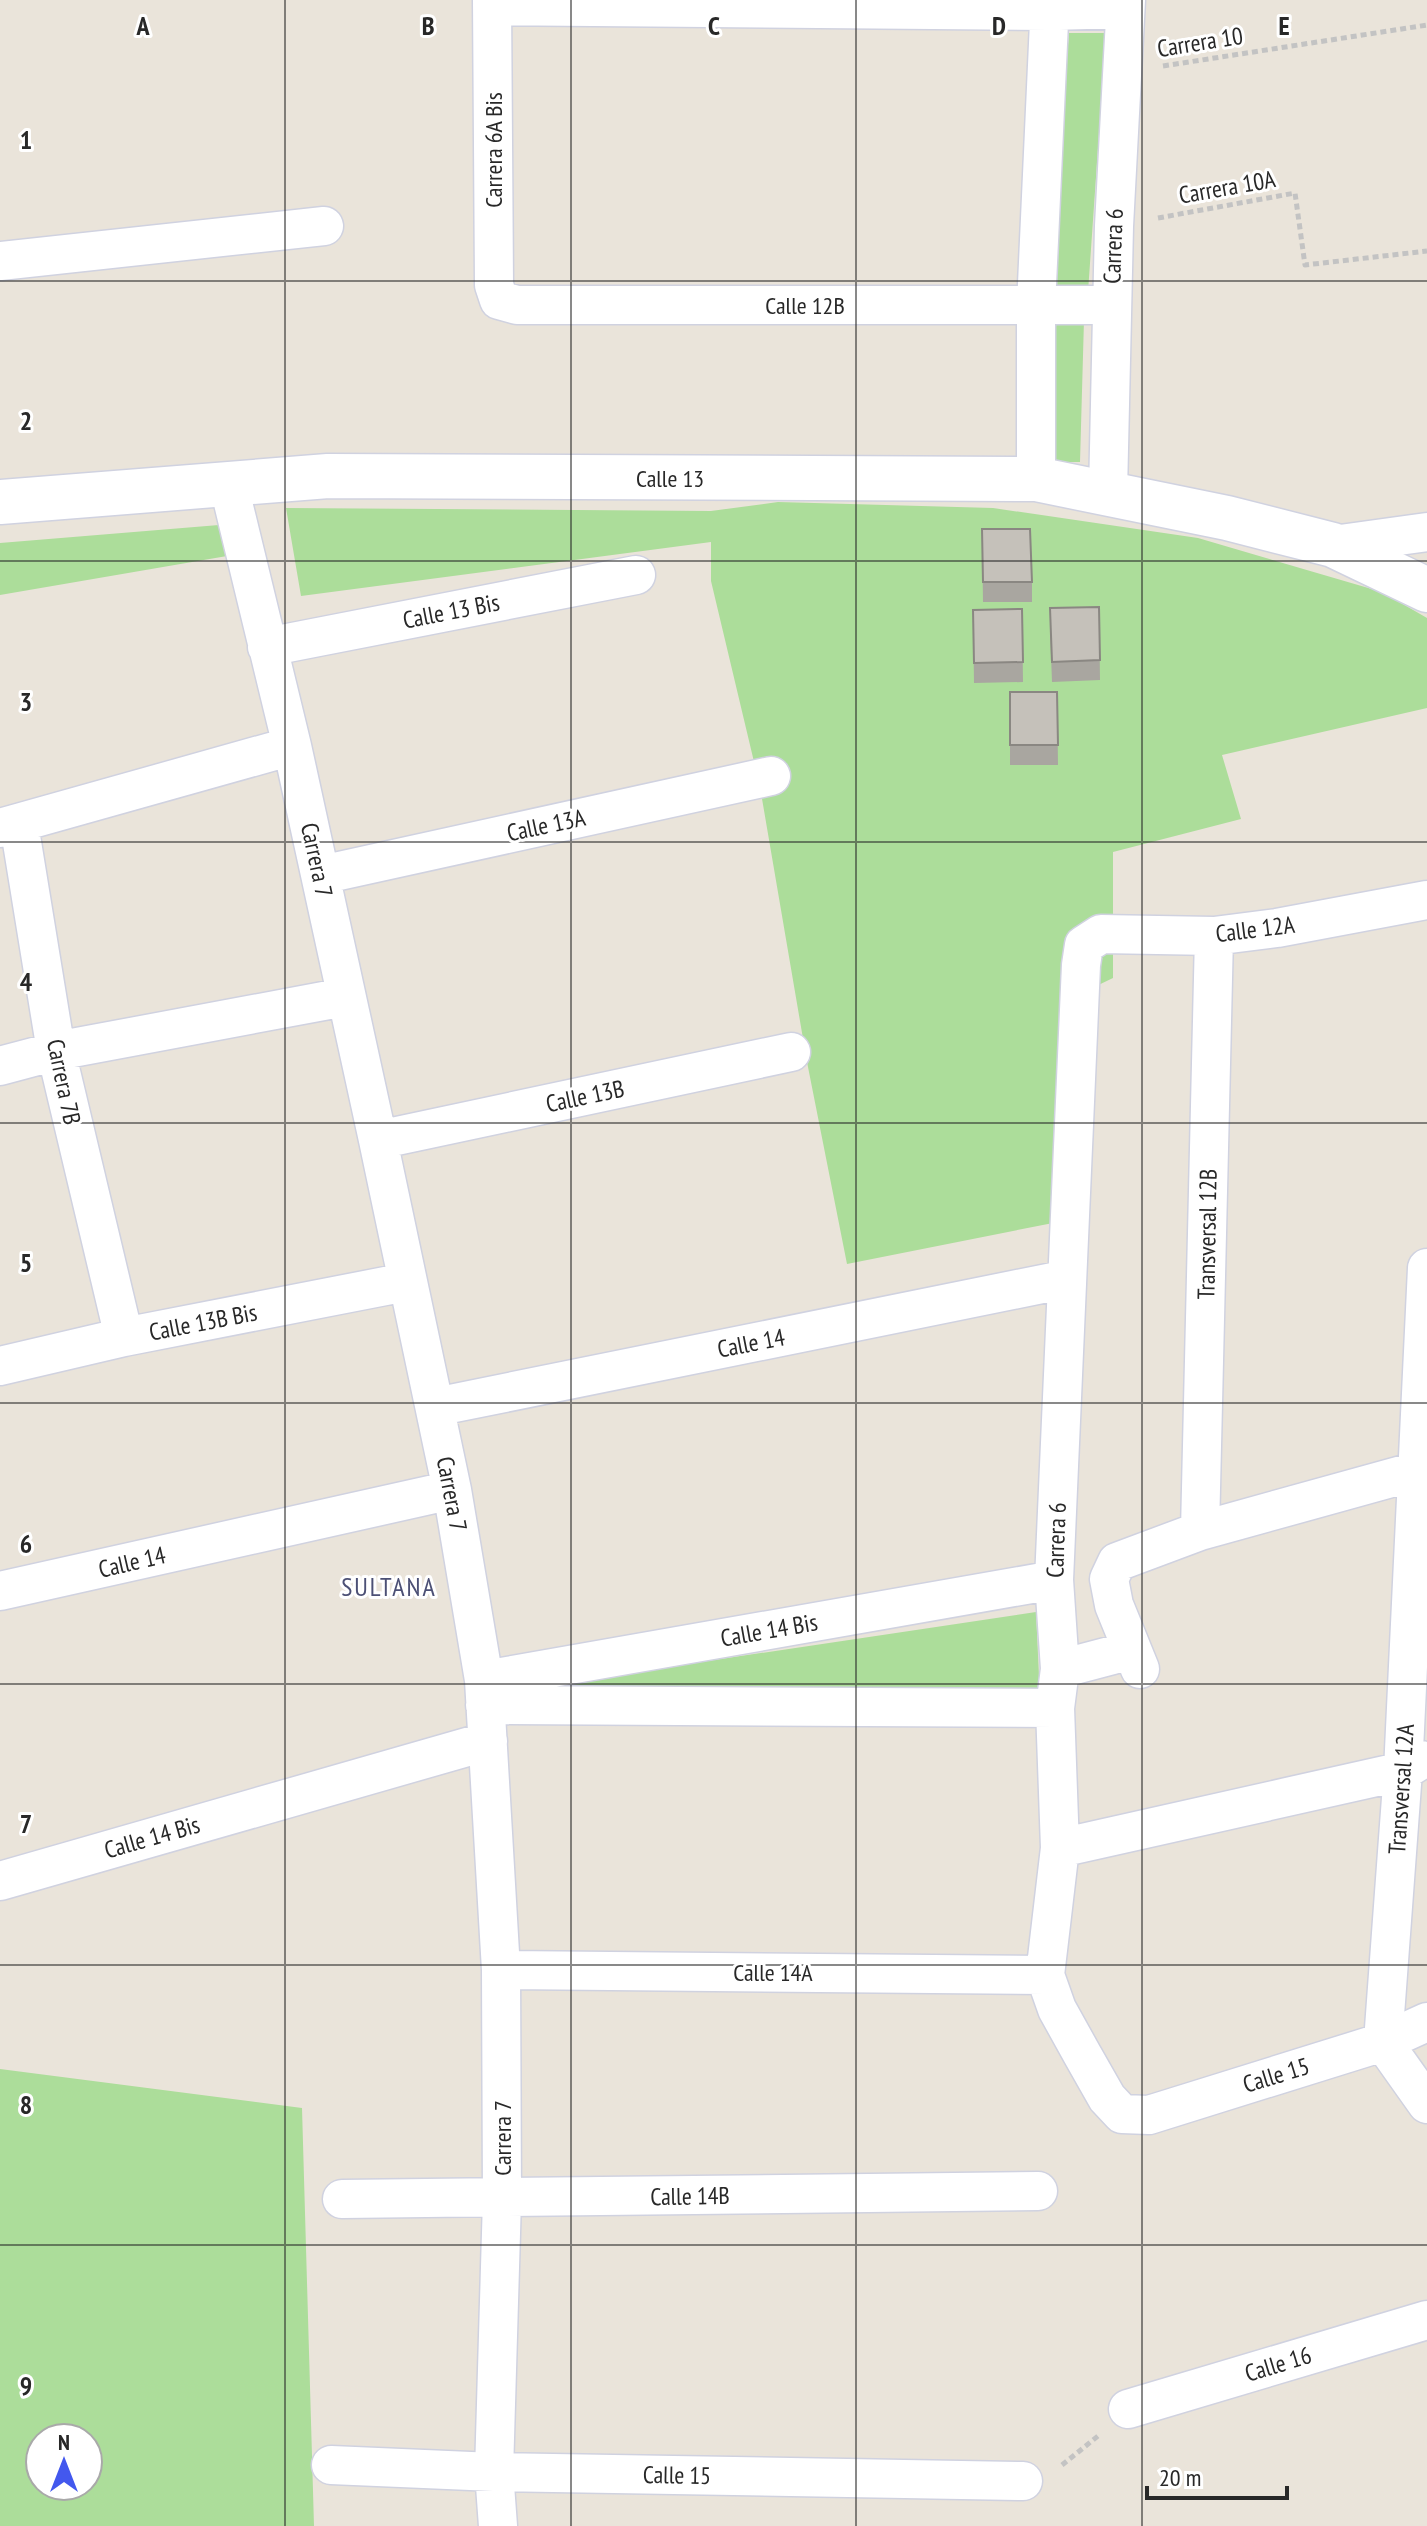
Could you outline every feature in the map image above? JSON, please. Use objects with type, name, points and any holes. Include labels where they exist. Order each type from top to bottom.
[{"type":"main road","name":"Calle 13","points":[[0,502],[328,476],[1036,479],[1333,545],[1427,590]]},
{"type":"street","points":[[492,3],[1126,5]]},
{"type":"street","name":"Carrera 6A Bis","points":[[492,3],[494,285],[499,300]]},
{"type":"street","name":"Carrera 6","points":[[1108,493],[1111,305],[1126,5]]},
{"type":"street","points":[[1036,479],[1036,306],[1049,6]]},
{"type":"street","points":[[0,261],[324,226]]},
{"type":"street","name":"Calle 12B","points":[[499,300],[517,305],[1111,305]]},
{"type":"street","name":"Carrera 7","points":[[228,482],[321,875],[435,1407],[452,1490],[486,1709],[501,1970],[502,2199],[494,2472],[498,2526]]},
{"type":"street","name":"Calle 13","points":[[1333,545],[1427,532]]},
{"type":"street","name":"Calle 13 Bis","points":[[267,647],[636,575]]},
{"type":"street","points":[[10,826],[292,746]]},
{"type":"street","name":"Calle 13A","points":[[321,875],[771,776]]},
{"type":"street","name":"Carrera 7B","points":[[10,826],[56,1051],[124,1337]]},
{"type":"street","name":"Calle 12A","points":[[1084,945],[1101,934],[1214,936],[1277,928],[1427,900]]},
{"type":"street","name":"Transversal 12B","points":[[1200,1531],[1214,936]]},
{"type":"street","name":"Carrera 6","points":[[1084,945],[1054,1580],[1060,1669],[1055,1708],[1060,1848],[1045,1975],[1057,2009],[1094,2076],[1107,2098],[1122,2114]]},
{"type":"street","points":[[0,1066],[56,1051],[345,997]]},
{"type":"street","name":"Calle 13B","points":[[378,1140],[791,1052]]},
{"type":"street","name":"Transversal 12A","points":[[1383,2042],[1415,1764],[1427,1268]]},
{"type":"street","name":"Calle 14","points":[[435,1407],[1067,1279]]},
{"type":"street","name":"Calle 13B Bis","points":[[0,1366],[124,1337],[406,1282]]},
{"type":"street","points":[[1060,1669],[1136,1659],[1114,1605],[1109,1579],[1117,1562],[1200,1531],[1422,1470]]},
{"type":"street","name":"Calle 14","points":[[0,1591],[452,1490]]},
{"type":"street","name":"Calle 14 Bis","points":[[0,1881],[486,1709],[1054,1580]]},
{"type":"street","points":[[486,1709],[1055,1708]]},
{"type":"street","points":[[1060,1848],[1415,1764]]},
{"type":"street","name":"Calle 14A","points":[[501,1970],[1045,1975]]},
{"type":"street","name":"Calle 15","points":[[1122,2114],[1149,2115],[1383,2042],[1427,2022]]},
{"type":"street","points":[[1383,2042],[1427,2104]]},
{"type":"street","name":"Calle 14B","points":[[342,2199],[1038,2191]]},
{"type":"street","name":"Calle 16","points":[[1128,2409],[1427,2320]]},
{"type":"street","name":"Calle 15","points":[[331,2465],[494,2472],[1023,2481]]},
{"type":"path","name":"Carrera 10","points":[[1121,73],[1427,25]]},
{"type":"path","name":"Carrera 10A","points":[[1114,226],[1295,193],[1305,265],[1427,251]]},
{"type":"path","points":[[1023,2481],[1059,2468],[1128,2409]]},
{"type":"green space","points":[[1069,33],[1106,33],[1088,292],[1048,289]]},
{"type":"green space","points":[[1084,320],[1080,462],[1048,462],[1050,321]]},
{"type":"green space","points":[[778,502],[993,508],[1198,538],[1382,592],[1427,618],[1427,708],[1222,755],[1241,819],[1113,852],[1113,978],[1063,1002],[1053,1223],[847,1264],[807,1062],[760,787],[711,581],[711,542],[301,596],[286,508],[711,511]]},
{"type":"green space","points":[[219,525],[227,556],[0,595],[0,543]]},
{"type":"green space","points":[[1036,1612],[1040,1698],[520,1689]]},
{"type":"green space","points":[[0,2069],[302,2108],[314,2526],[0,2526]]},
{"type":"building","points":[[982,529],[1030,529],[1032,582],[983,582]]},
{"type":"building","points":[[1099,607],[1100,660],[1052,662],[1050,608]]},
{"type":"building","points":[[1022,609],[1023,662],[974,663],[973,610]]},
{"type":"building","points":[[1010,692],[1057,692],[1058,745],[1010,745]]},
{"type":"district","name":"SULTANA","points":[[389,1586]]}]
